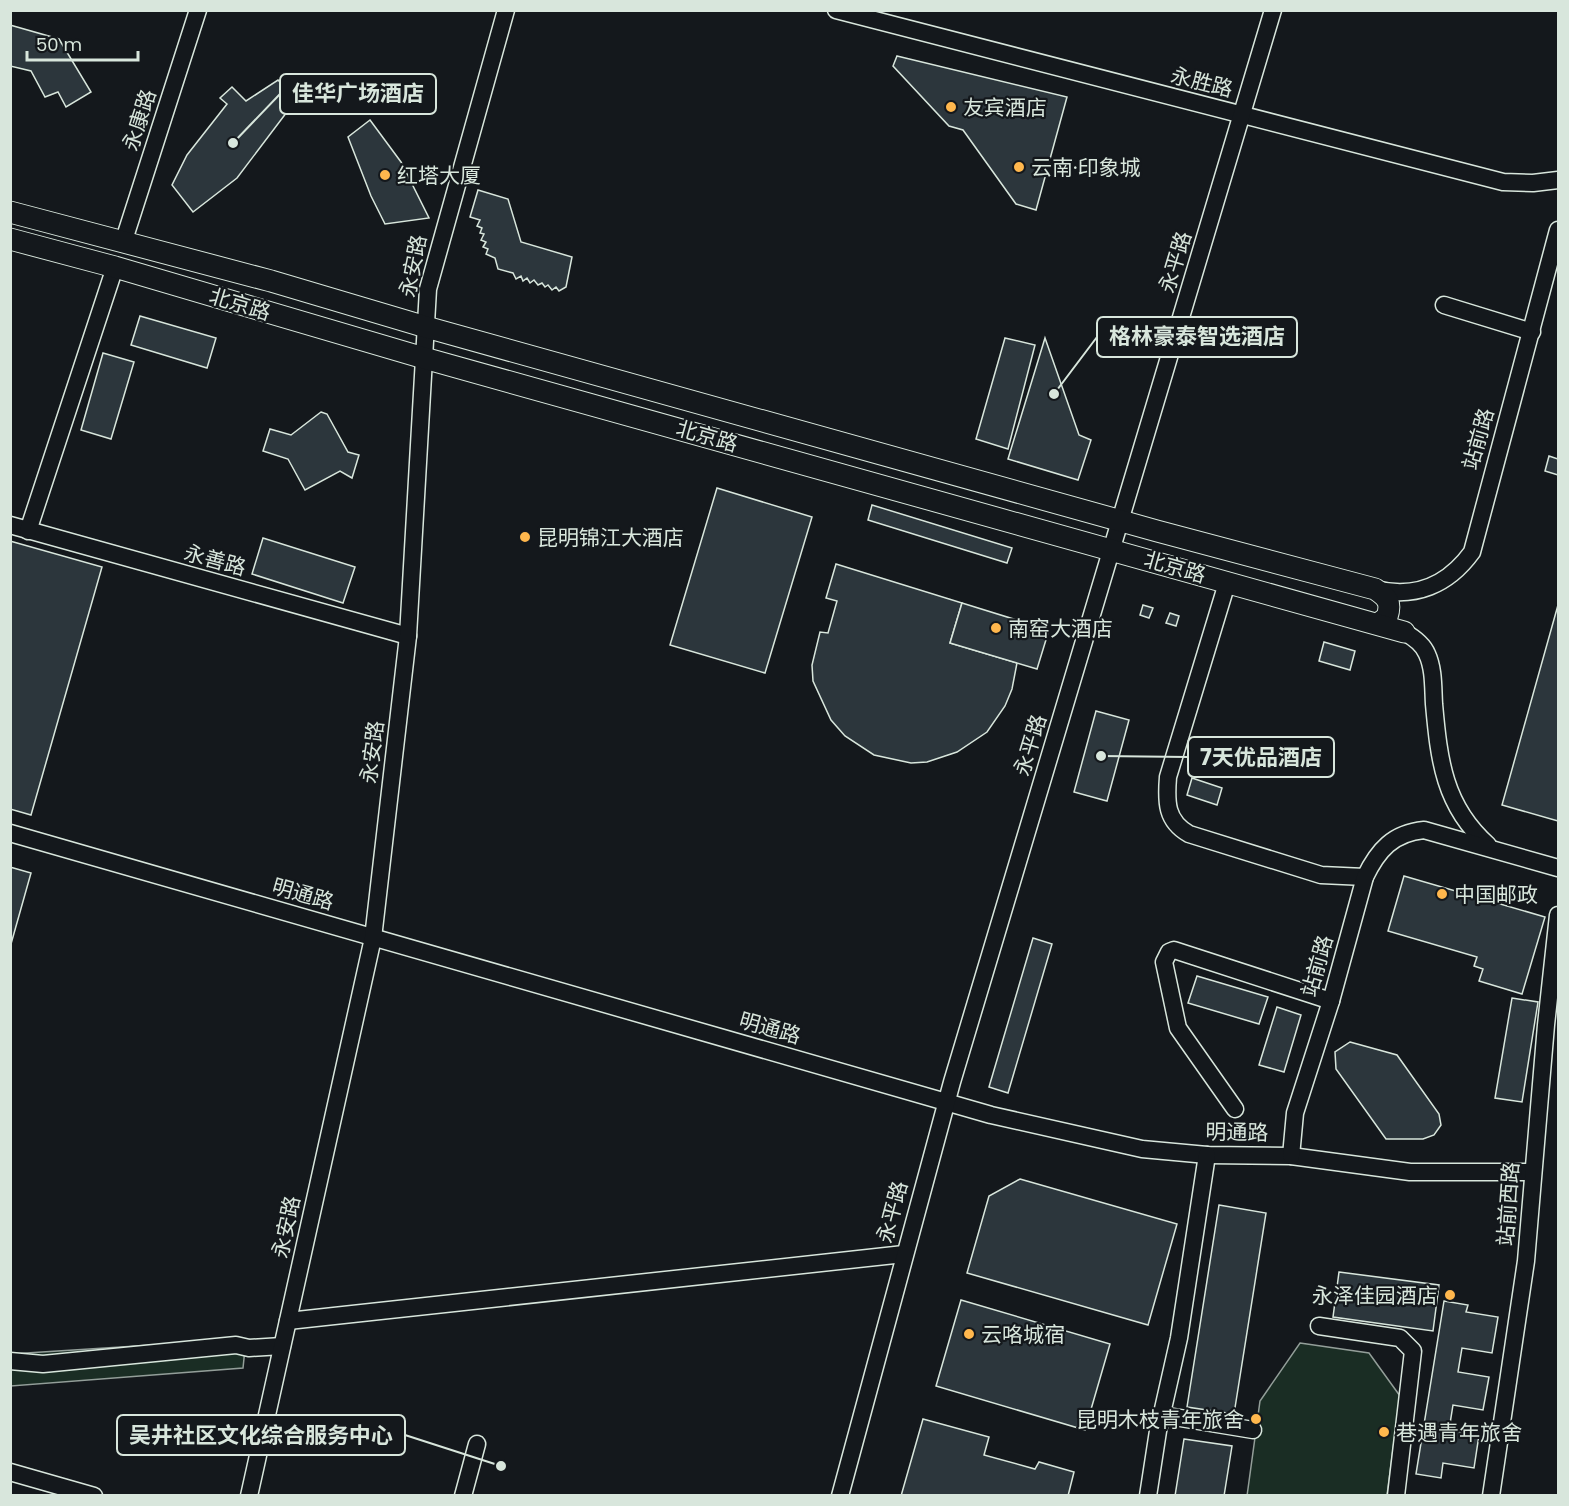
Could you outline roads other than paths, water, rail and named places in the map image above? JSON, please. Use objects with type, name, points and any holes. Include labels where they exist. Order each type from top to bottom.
[{"type":"main road","name":"北京路","points":[[10,212],[271,281],[426,327],[1119,520],[1376,589]]},
{"type":"main road","name":"北京路","points":[[10,239],[116,267],[424,358],[1404,632]]},
{"type":"main road","points":[[1376,589],[1390,603],[1387,617],[1378,624]]},
{"type":"street","name":"永康路","points":[[123,243],[198,10]]},
{"type":"street","name":"永安路","points":[[249,1496],[373,938],[408,636],[428,289],[506,10]]},
{"type":"street","name":"永胜路","points":[[836,10],[1503,182],[1533,183],[1558,180]]},
{"type":"street","name":"永平路","points":[[840,1496],[946,1102],[1119,520],[1244,116],[1273,10]]},
{"type":"street","name":"站前路","points":[[1376,589],[1410,593],[1434,586],[1456,571],[1472,552],[1558,230]]},
{"type":"street","points":[[28,531],[116,267]]},
{"type":"street","points":[[1444,305],[1532,332]]},
{"type":"street","name":"永善路","points":[[10,525],[408,636]]},
{"type":"street","points":[[1227,583],[1168,777],[1166,799],[1170,815],[1178,828],[1189,834],[1321,875],[1365,878]]},
{"type":"street","points":[[1404,632],[1416,640],[1427,653],[1432,677],[1441,763],[1449,790],[1466,822],[1493,849],[1558,868]]},
{"type":"street","name":"站前路","points":[[1291,1156],[1295,1113],[1331,1001],[1365,878],[1372,862],[1387,844],[1406,832],[1435,831],[1493,849]]},
{"type":"street","name":"明通路","points":[[10,833],[991,1115],[1142,1149],[1207,1155],[1291,1156],[1410,1172],[1533,1172]]},
{"type":"street","name":"站前西路","points":[[1491,1496],[1526,1261],[1558,915]]},
{"type":"street","points":[[1235,1109],[1178,1028],[1164,962],[1168,952],[1174,950],[1331,1001]]},
{"type":"street","points":[[1148,1496],[1162,1415],[1179,1338],[1207,1155]]},
{"type":"street","points":[[288,1321],[904,1254]]},
{"type":"street","points":[[1319,1326],[1400,1338],[1413,1351],[1396,1496]]},
{"type":"street","points":[[10,1361],[43,1364],[236,1345],[249,1348],[282,1346]]},
{"type":"street","points":[[1162,1415],[1253,1430]]},
{"type":"street","points":[[463,1496],[477,1444]]},
{"type":"street","points":[[10,1472],[94,1496]]},
{"type":"place","name":"友宾酒店","points":[[951,107]]},
{"type":"place","name":"佳华广场酒店","points":[[233,143]]},
{"type":"place","name":"云南·印象城","points":[[1019,167]]},
{"type":"place","name":"红塔大厦","points":[[385,175]]},
{"type":"place","name":"格林豪泰智选酒店","points":[[1054,394]]},
{"type":"place","name":"昆明锦江大酒店","points":[[525,537]]},
{"type":"place","name":"南窑大酒店","points":[[996,628]]},
{"type":"place","name":"7天优品酒店","points":[[1101,756]]},
{"type":"place","name":"中国邮政","points":[[1442,894]]},
{"type":"place","name":"永泽佳园酒店","points":[[1450,1295]]},
{"type":"place","name":"云咯城宿","points":[[969,1334]]},
{"type":"place","name":"昆明木枝青年旅舍","points":[[1256,1419]]},
{"type":"place","name":"巷遇青年旅舍","points":[[1384,1432]]},
{"type":"place","name":"吴井社区文化综合服务中心","points":[[501,1466]]}]
